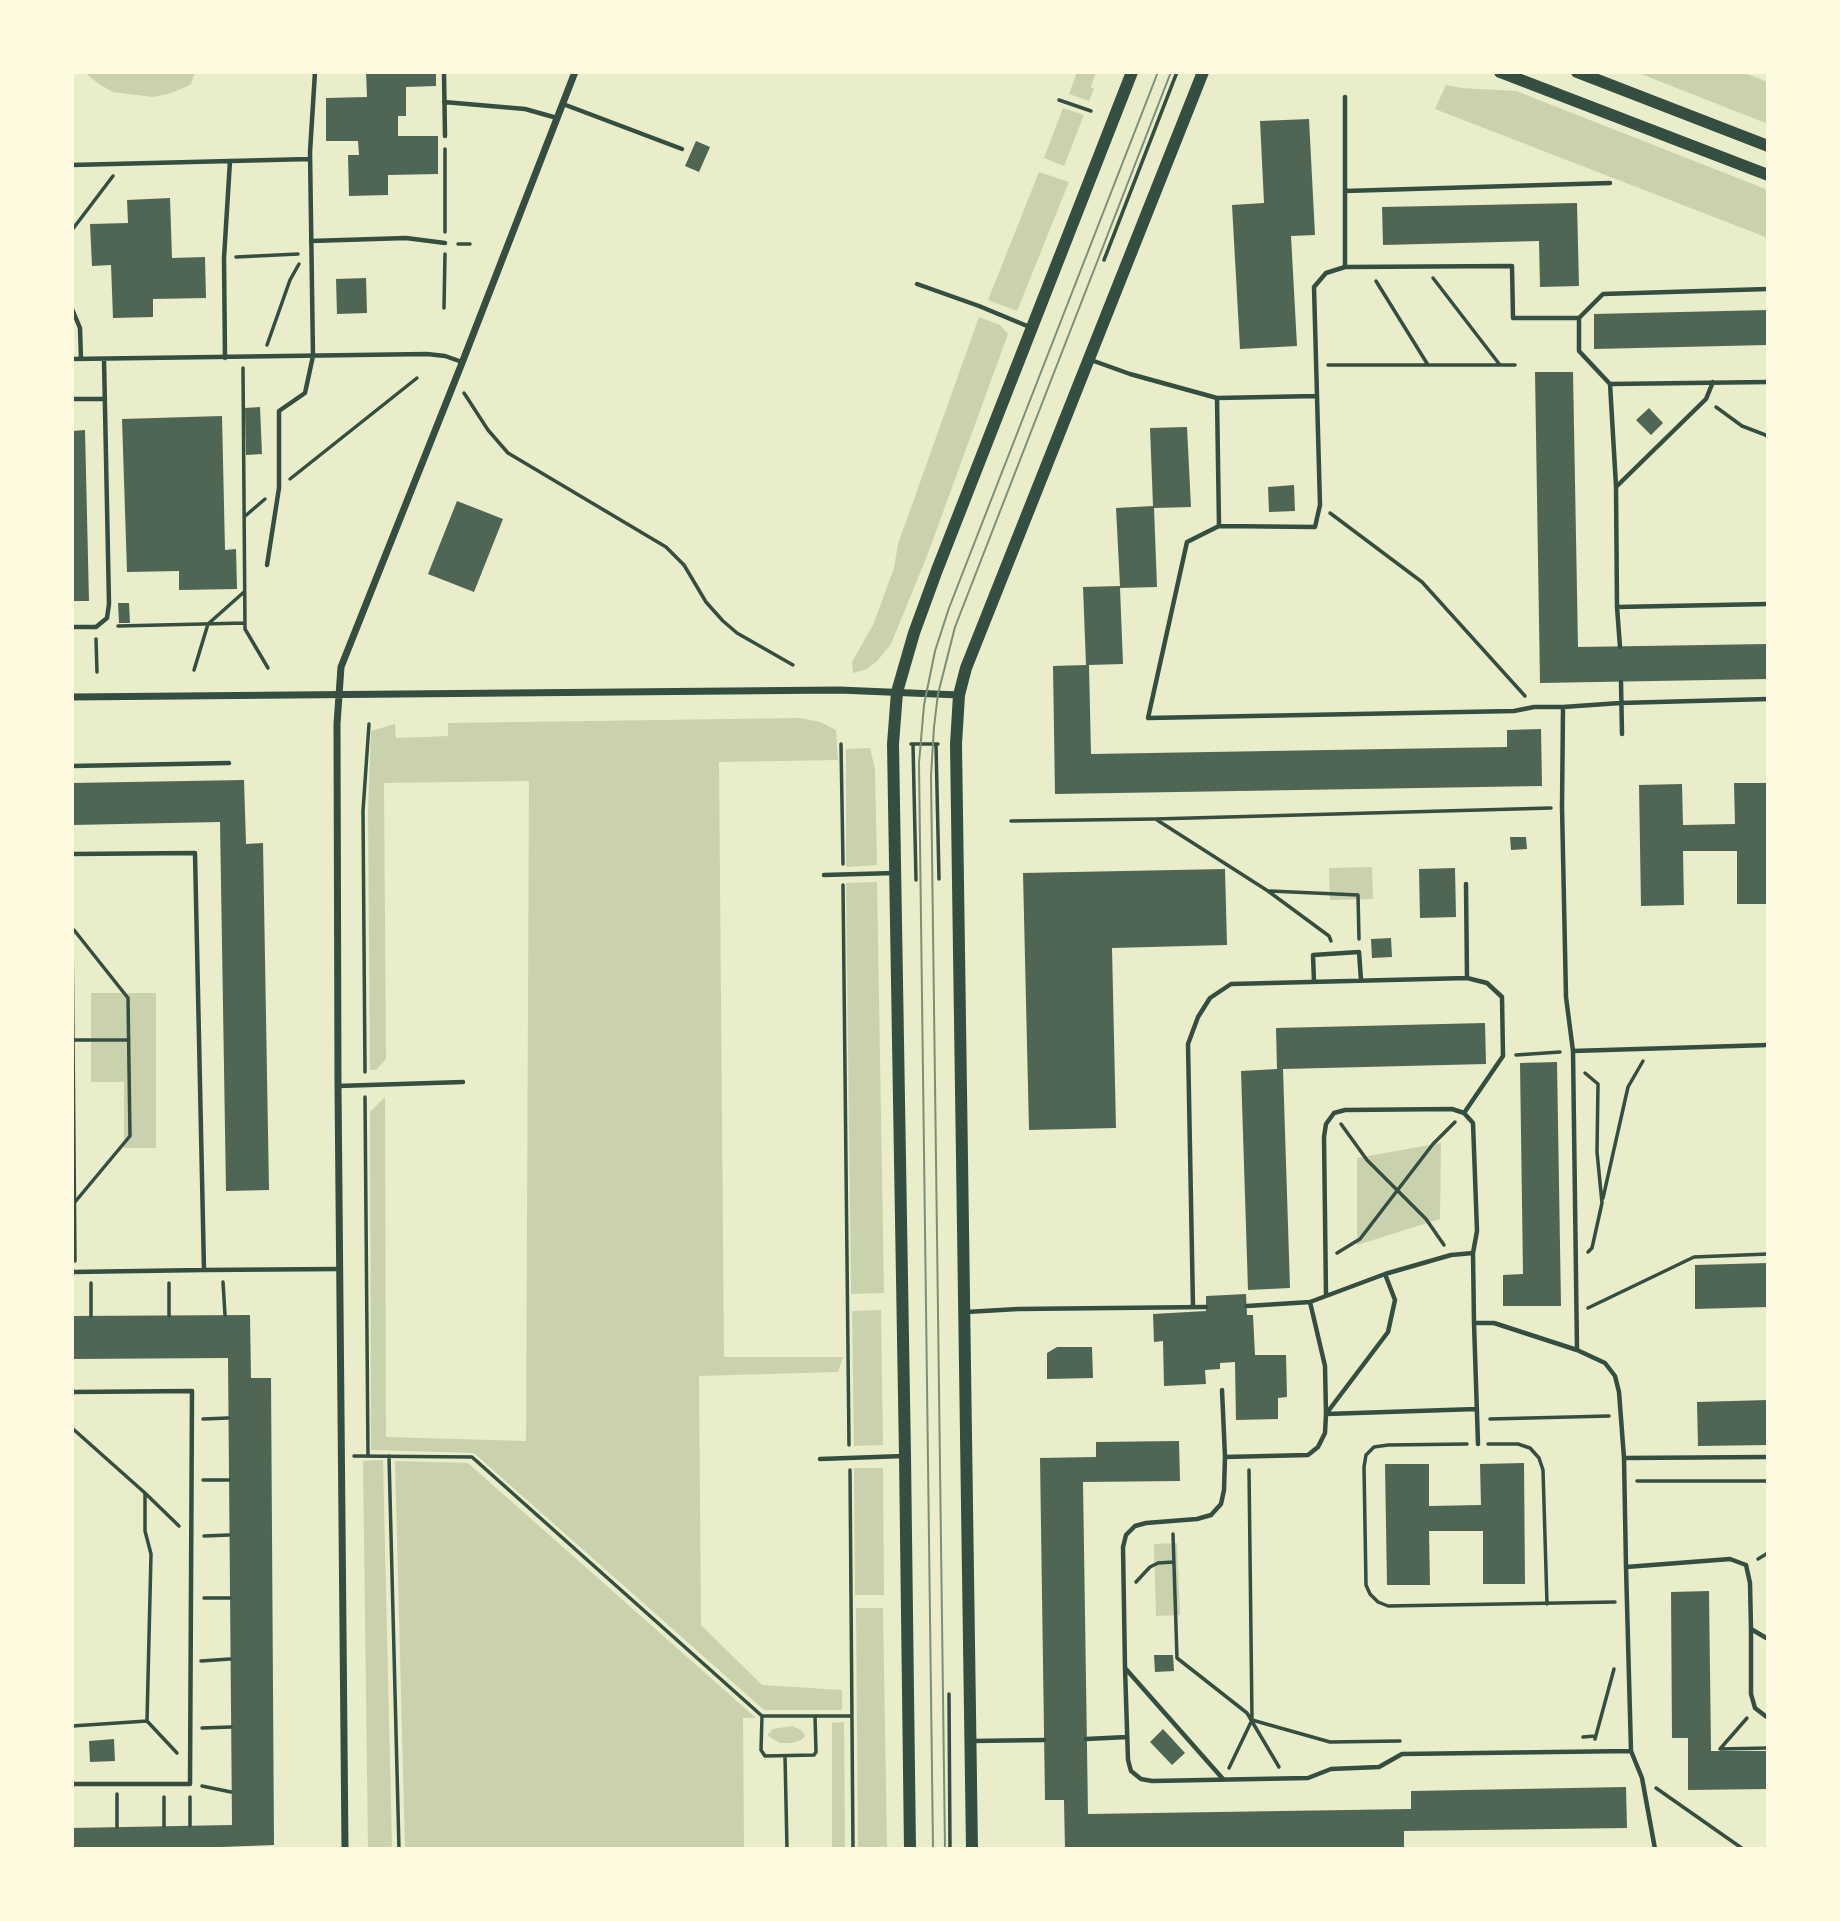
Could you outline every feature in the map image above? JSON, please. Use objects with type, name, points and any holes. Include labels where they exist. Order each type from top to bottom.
[{"type":"street","points":[[345,1849],[338,1086],[337,724],[341,667],[575,72]]},
{"type":"street","points":[[909,1849],[893,744],[897,692],[914,633],[937,570],[1132,72]]},
{"type":"street","points":[[972,1849],[956,744],[959,695],[966,668],[1203,72]]},
{"type":"street","points":[[1500,72],[1768,175]]},
{"type":"street","points":[[1577,72],[1768,146]]},
{"type":"street","points":[[72,697],[839,690],[959,695]]},
{"type":"lane","points":[[267,565],[279,488],[279,411],[305,393],[313,356],[310,159],[316,72]]},
{"type":"lane","points":[[444,72],[445,136]]},
{"type":"lane","points":[[1345,97],[1345,267]]},
{"type":"lane","points":[[444,102],[525,109],[557,118]]},
{"type":"lane","points":[[563,104],[682,149]]},
{"type":"lane","points":[[72,165],[310,159]]},
{"type":"lane","points":[[225,358],[224,258],[230,161]]},
{"type":"lane","points":[[1345,191],[1610,183]]},
{"type":"lane","points":[[311,241],[406,238],[445,243]]},
{"type":"lane","points":[[1768,289],[1603,294],[1579,318],[1513,318],[1512,266],[1345,267],[1326,273],[1314,287],[1320,505],[1315,527],[1219,526],[1187,542],[1148,718],[1514,711],[1534,706],[1768,699]]},
{"type":"lane","points":[[917,284],[1032,328]]},
{"type":"lane","points":[[72,309],[80,328],[81,359]]},
{"type":"lane","points":[[1579,318],[1579,351],[1610,384],[1616,486],[1620,647]]},
{"type":"lane","points":[[72,359],[427,354],[445,356],[462,363]]},
{"type":"lane","points":[[72,627],[96,627],[107,618],[104,359]]},
{"type":"lane","points":[[1090,360],[1217,398],[1317,396]]},
{"type":"lane","points":[[1616,486],[1706,399],[1713,382]]},
{"type":"lane","points":[[1610,384],[1768,382]]},
{"type":"lane","points":[[1217,398],[1219,526]]},
{"type":"lane","points":[[72,399],[105,399]]},
{"type":"lane","points":[[1617,607],[1768,604]]},
{"type":"lane","points":[[1621,682],[1622,734]]},
{"type":"lane","points":[[1563,707],[1566,998],[1573,1051],[1577,1350]]},
{"type":"lane","points":[[72,766],[229,764]]},
{"type":"lane","points":[[72,854],[195,853],[204,1270]]},
{"type":"lane","points":[[824,875],[895,873]]},
{"type":"lane","points":[[1466,884],[1467,978]]},
{"type":"lane","points":[[1314,982],[1313,954],[1359,952],[1361,981]]},
{"type":"lane","points":[[1193,1307],[1188,1044],[1210,998],[1231,984],[1467,978],[1487,984],[1502,997],[1503,1056],[1464,1113]]},
{"type":"lane","points":[[1573,1051],[1768,1045]]},
{"type":"lane","points":[[338,1086],[463,1082]]},
{"type":"lane","points":[[1326,1296],[1324,1137],[1326,1124],[1334,1113],[1345,1110],[1451,1109],[1464,1113],[1473,1123],[1477,1231],[1473,1253],[1478,1444]]},
{"type":"lane","points":[[1247,1306],[1310,1302],[1385,1274],[1451,1255],[1473,1253]]},
{"type":"lane","points":[[73,1272],[339,1269]]},
{"type":"lane","points":[[1326,1414],[1388,1332],[1395,1300],[1385,1274]]},
{"type":"lane","points":[[1225,1457],[1308,1455],[1318,1447],[1325,1433],[1325,1366],[1310,1302]]},
{"type":"lane","points":[[964,1312],[1206,1307]]},
{"type":"lane","points":[[1474,1323],[1494,1323],[1577,1350],[1605,1363],[1615,1376],[1619,1392],[1625,1481],[1631,1751],[1642,1778],[1655,1849]]},
{"type":"lane","points":[[1222,1390],[1225,1457],[1221,1504],[1211,1515],[1197,1520],[1135,1525],[1126,1535],[1123,1547],[1127,1737],[1131,1771],[1141,1779],[1152,1781],[1308,1778],[1331,1769],[1379,1767],[1402,1754],[1631,1751]]},
{"type":"lane","points":[[72,1392],[192,1391],[190,1784],[72,1784]]},
{"type":"lane","points":[[1326,1414],[1476,1409]]},
{"type":"lane","points":[[820,1458],[905,1456]]},
{"type":"lane","points":[[1624,1458],[1768,1457]]},
{"type":"lane","points":[[1626,1567],[1730,1559],[1746,1565],[1750,1583],[1751,1694],[1755,1708],[1768,1718]]},
{"type":"lane","points":[[1751,1629],[1768,1639]]},
{"type":"lane","points":[[1125,1668],[1223,1780]]},
{"type":"lane","points":[[1086,1739],[1127,1737]]},
{"type":"lane","points":[[971,1741],[1044,1740]]},
{"type":"path","points":[[1104,260],[1177,72]]},
{"type":"path","points":[[1059,100],[1091,111]]},
{"type":"path","points":[[444,308],[445,136]]},
{"type":"path","points":[[72,230],[111,178]]},
{"type":"path","points":[[224,258],[300,254],[266,348]]},
{"type":"path","points":[[1427,270],[1500,365]]},
{"type":"path","points":[[1376,281],[1428,365]]},
{"type":"path","points":[[243,358],[245,623],[268,668]]},
{"type":"path","points":[[1316,365],[1515,365]]},
{"type":"path","points":[[325,451],[417,378]]},
{"type":"path","points":[[1706,399],[1742,426],[1768,436]]},
{"type":"path","points":[[470,401],[488,430],[508,453],[666,547],[684,565],[706,602],[723,621],[737,634],[793,665]]},
{"type":"path","points":[[1320,505],[1422,582],[1534,706]]},
{"type":"path","points":[[194,670],[208,624],[244,592]]},
{"type":"path","points":[[107,618],[118,626],[245,623]]},
{"type":"path","points":[[96,630],[97,672]]},
{"type":"path","points":[[841,744],[843,867]]},
{"type":"path","points":[[916,880],[911,744],[946,744]]},
{"type":"path","points":[[936,744],[939,879]]},
{"type":"path","points":[[1011,821],[1562,807]]},
{"type":"path","points":[[1155,819],[1268,891],[1329,936],[1336,953]]},
{"type":"path","points":[[843,882],[849,1448]]},
{"type":"path","points":[[1268,891],[1358,895],[1359,948]]},
{"type":"path","points":[[72,928],[75,1202],[73,1272]]},
{"type":"path","points":[[72,928],[128,998],[129,1040],[130,1136],[75,1202]]},
{"type":"path","points":[[74,1040],[129,1040]]},
{"type":"path","points":[[1576,1263],[1592,1248],[1628,1087],[1650,1048]]},
{"type":"path","points":[[1503,1056],[1573,1051]]},
{"type":"path","points":[[1573,1062],[1598,1084],[1597,1152],[1602,1203]]},
{"type":"path","points":[[1334,1113],[1367,1160],[1426,1219],[1451,1255]]},
{"type":"path","points":[[1327,1259],[1360,1239],[1433,1144],[1464,1113]]},
{"type":"path","points":[[1577,1313],[1694,1257],[1768,1254]]},
{"type":"path","points":[[223,1270],[225,1315]]},
{"type":"path","points":[[169,1271],[169,1316]]},
{"type":"path","points":[[90,1272],[91,1316]]},
{"type":"path","points":[[192,1420],[229,1418]]},
{"type":"path","points":[[72,1428],[191,1537],[229,1535]]},
{"type":"path","points":[[1547,1604],[1543,1470],[1539,1458],[1530,1448],[1518,1444],[1388,1445],[1374,1447],[1366,1455],[1363,1467],[1366,1585],[1378,1602],[1388,1606],[1547,1604],[1615,1602]]},
{"type":"path","points":[[359,1456],[472,1457],[762,1716],[852,1716]]},
{"type":"path","points":[[389,1456],[399,1849]]},
{"type":"path","points":[[1223,1780],[1252,1720],[1249,1457]]},
{"type":"path","points":[[850,1467],[853,1849]]},
{"type":"path","points":[[191,1480],[229,1479]]},
{"type":"path","points":[[1625,1481],[1768,1480]]},
{"type":"path","points":[[145,1493],[145,1531],[151,1554],[147,1721],[190,1767]]},
{"type":"path","points":[[1173,1542],[1177,1658],[1247,1713],[1285,1778]]},
{"type":"path","points":[[1124,1583],[1137,1582],[1150,1567],[1158,1563],[1174,1562]]},
{"type":"path","points":[[191,1598],[230,1598]]},
{"type":"path","points":[[191,1662],[230,1659]]},
{"type":"path","points":[[1581,1737],[1595,1737],[1615,1668]]},
{"type":"path","points":[[949,1694],[950,1849]]},
{"type":"path","points":[[1755,1708],[1720,1749],[1768,1748]]},
{"type":"path","points":[[762,1716],[762,1754],[765,1756],[810,1756],[816,1752],[815,1716]]},
{"type":"path","points":[[1252,1720],[1330,1742],[1400,1741]]},
{"type":"path","points":[[72,1726],[147,1721]]},
{"type":"path","points":[[190,1728],[231,1727]]},
{"type":"path","points":[[786,1756],[787,1849]]},
{"type":"path","points":[[1642,1778],[1744,1849]]},
{"type":"path","points":[[117,1784],[117,1827]]},
{"type":"path","points":[[164,1784],[164,1826]]},
{"type":"path","points":[[190,1826],[190,1784],[231,1792]]},
{"type":"green space","points":[[84,72],[195,72],[191,84],[186,87],[153,97],[113,92]]},
{"type":"green space","points":[[1077,72],[1096,72],[1089,101],[1069,94]]},
{"type":"green space","points":[[1636,72],[1742,72],[1768,82],[1768,124]]},
{"type":"green space","points":[[1446,85],[1516,91],[1768,190],[1768,238],[1435,109]]},
{"type":"green space","points":[[1063,108],[1084,115],[1064,166],[1044,158]]},
{"type":"green space","points":[[1039,172],[1069,182],[1017,311],[988,300]]},
{"type":"green space","points":[[979,317],[1000,325],[1008,334],[927,556],[891,644],[867,669],[853,673],[852,662],[873,625],[894,568],[898,544]]},
{"type":"green space","points":[[800,718],[820,722],[836,730],[838,760],[719,762],[724,1357],[843,1357],[838,1372],[699,1376],[701,1625],[762,1685],[842,1690],[842,1710],[764,1710],[474,1453],[371,1450],[370,1112],[385,1097],[386,1437],[526,1441],[529,781],[384,783],[386,1059],[376,1070],[370,1070],[368,812],[371,731],[395,724],[396,738],[448,736],[448,723]]},
{"type":"green space","points":[[870,748],[875,769],[877,865],[846,867],[846,749]]},
{"type":"green space","points":[[1372,867],[1373,899],[1330,900],[1329,868]]},
{"type":"green space","points":[[877,882],[884,1293],[851,1294],[846,883]]},
{"type":"green space","points":[[91,993],[156,993],[156,1148],[124,1148],[124,1082],[91,1082]]},
{"type":"green space","points":[[1441,1143],[1440,1219],[1357,1245],[1357,1158]]},
{"type":"green space","points":[[881,1310],[883,1445],[854,1446],[852,1311]]},
{"type":"green space","points":[[383,1460],[392,1849],[368,1849],[363,1461]]},
{"type":"green space","points":[[395,1461],[468,1463],[756,1718],[743,1718],[744,1849],[405,1849]]},
{"type":"green space","points":[[854,1468],[883,1468],[884,1595],[855,1595]]},
{"type":"green space","points":[[1177,1543],[1180,1615],[1156,1616],[1154,1544]]},
{"type":"green space","points":[[856,1608],[883,1608],[887,1849],[858,1849]]},
{"type":"green space","points":[[844,1722],[845,1849],[832,1849],[832,1723]]},
{"type":"green space","points":[[792,1726],[804,1733],[805,1736],[801,1740],[780,1743],[768,1736],[773,1729]]},
{"type":"building","points":[[366,72],[436,72],[436,86],[406,87],[406,116],[398,116],[398,136],[438,136],[438,174],[388,175],[388,195],[349,196],[348,155],[359,155],[358,141],[326,141],[326,98],[367,97]]},
{"type":"building","points":[[1309,119],[1315,235],[1291,236],[1297,346],[1240,349],[1232,205],[1264,203],[1260,121]]},
{"type":"building","points":[[696,141],[710,147],[699,172],[685,166]]},
{"type":"building","points":[[170,198],[172,258],[205,257],[206,298],[153,299],[153,317],[113,318],[111,265],[92,266],[90,224],[128,223],[127,200]]},
{"type":"building","points":[[1577,203],[1579,286],[1540,287],[1539,241],[1383,245],[1382,207]]},
{"type":"building","points":[[366,278],[367,313],[337,314],[336,279]]},
{"type":"building","points":[[1768,310],[1768,345],[1594,349],[1594,314]]},
{"type":"building","points":[[1535,372],[1573,372],[1578,647],[1768,644],[1768,679],[1540,683]]},
{"type":"building","points":[[260,407],[262,454],[246,455],[245,408]]},
{"type":"building","points":[[1649,408],[1663,423],[1651,435],[1636,420]]},
{"type":"building","points":[[222,416],[225,550],[236,549],[237,589],[179,590],[179,571],[127,572],[122,419]]},
{"type":"building","points":[[1187,427],[1191,507],[1154,508],[1157,587],[1120,588],[1123,664],[1089,665],[1091,754],[1507,747],[1507,730],[1541,729],[1542,786],[1055,794],[1053,666],[1086,665],[1083,587],[1120,586],[1116,508],[1153,506],[1150,428]]},
{"type":"building","points":[[85,430],[89,601],[72,601],[72,431]]},
{"type":"building","points":[[1294,485],[1295,511],[1269,512],[1268,487]]},
{"type":"building","points":[[457,501],[503,519],[474,592],[428,574]]},
{"type":"building","points":[[118,603],[129,603],[130,623],[119,623]]},
{"type":"building","points":[[244,780],[246,844],[263,843],[269,1190],[226,1191],[220,822],[72,825],[72,783]]},
{"type":"building","points":[[1734,783],[1768,783],[1768,904],[1737,904],[1737,851],[1683,851],[1684,905],[1641,906],[1639,785],[1682,784],[1683,825],[1735,824]]},
{"type":"building","points":[[1510,837],[1526,837],[1527,849],[1511,850]]},
{"type":"building","points":[[1455,868],[1456,917],[1420,918],[1419,869]]},
{"type":"building","points":[[1225,869],[1227,945],[1112,948],[1116,1128],[1029,1130],[1023,873]]},
{"type":"building","points":[[1391,938],[1392,957],[1372,958],[1371,939]]},
{"type":"building","points":[[1485,1023],[1486,1064],[1283,1069],[1290,1288],[1248,1290],[1241,1071],[1277,1069],[1276,1028]]},
{"type":"building","points":[[1557,1062],[1561,1306],[1503,1306],[1503,1275],[1523,1274],[1520,1063]]},
{"type":"building","points":[[1768,1263],[1768,1307],[1695,1309],[1695,1265]]},
{"type":"building","points":[[1246,1294],[1247,1315],[1253,1315],[1255,1355],[1286,1355],[1287,1397],[1278,1398],[1278,1419],[1236,1420],[1235,1362],[1220,1363],[1220,1369],[1205,1370],[1206,1384],[1164,1386],[1163,1341],[1154,1342],[1153,1314],[1206,1311],[1206,1296]]},
{"type":"building","points":[[250,1315],[251,1378],[271,1378],[274,1845],[221,1849],[72,1849],[72,1828],[232,1825],[228,1358],[72,1359],[72,1316]]},
{"type":"building","points":[[1057,1347],[1092,1347],[1093,1378],[1047,1379],[1047,1353]]},
{"type":"building","points":[[1768,1400],[1768,1445],[1698,1446],[1697,1402]]},
{"type":"building","points":[[1179,1441],[1180,1481],[1083,1482],[1088,1814],[1411,1809],[1411,1791],[1626,1787],[1627,1828],[1404,1831],[1404,1849],[1065,1849],[1064,1800],[1045,1800],[1040,1458],[1096,1457],[1096,1442]]},
{"type":"building","points":[[1524,1463],[1525,1584],[1483,1584],[1483,1531],[1429,1531],[1430,1585],[1387,1585],[1385,1464],[1429,1464],[1429,1506],[1481,1505],[1480,1464]]},
{"type":"building","points":[[1709,1591],[1711,1751],[1768,1751],[1768,1789],[1688,1790],[1688,1738],[1672,1738],[1671,1592]]},
{"type":"building","points":[[1154,1655],[1173,1655],[1174,1671],[1155,1672]]},
{"type":"building","points":[[1163,1729],[1185,1753],[1172,1765],[1150,1742]]},
{"type":"building","points":[[114,1739],[115,1761],[90,1762],[89,1741]]},
{"type":"tram line","points":[[933,1849],[919,763],[924,705],[935,651],[949,608],[1158,72]]},
{"type":"tram line","points":[[945,1849],[931,776],[938,694],[955,627],[1171,72]]}]
